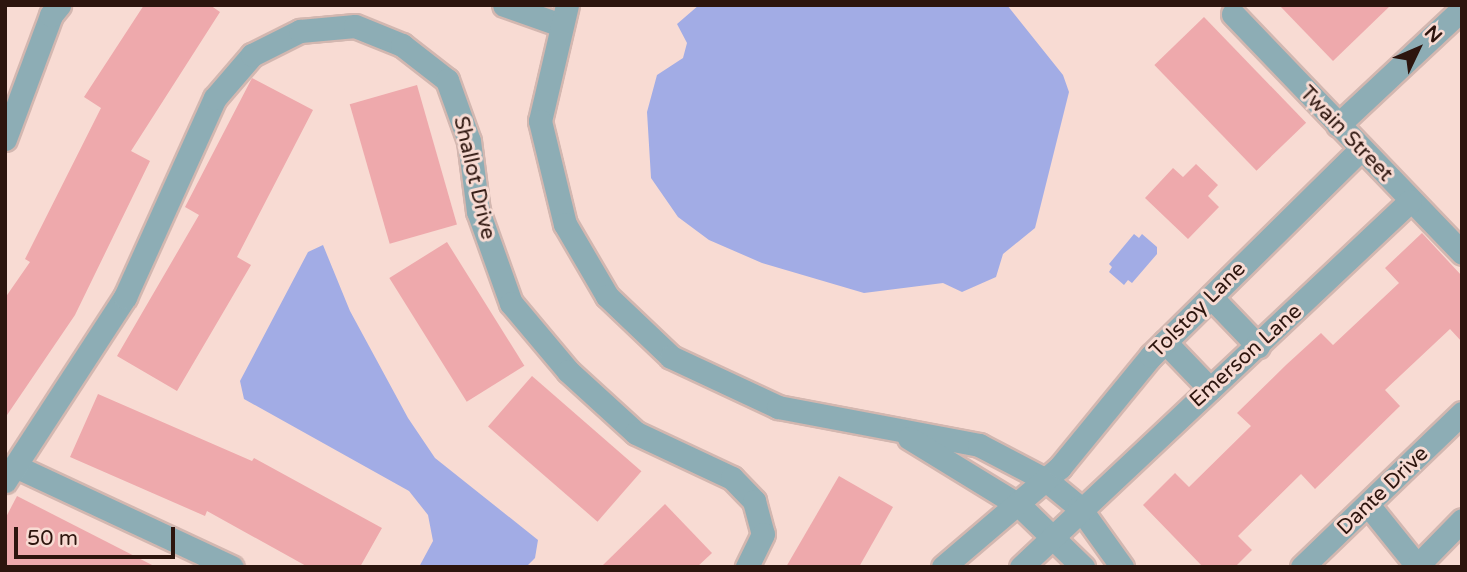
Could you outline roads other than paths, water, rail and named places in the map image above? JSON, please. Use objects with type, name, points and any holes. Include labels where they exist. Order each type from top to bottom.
[{"type":"street","points":[[5,139],[51,15],[59,5]]},
{"type":"street","points":[[504,5],[564,15],[540,121],[565,225],[607,296],[671,357],[778,407],[979,445],[1046,480],[1079,507],[1122,567]]},
{"type":"street","points":[[1338,125],[1462,9]]},
{"type":"street","name":"Twain Street","points":[[1233,13],[1360,150],[1460,247]]},
{"type":"street","name":"Shallot Drive","points":[[10,473],[125,297],[215,98],[252,55],[300,31],[355,26],[402,45],[447,79],[469,141],[478,211],[510,303],[568,371],[636,433],[732,478],[754,502],[763,534],[747,567]]},
{"type":"street","name":"Tolstoy Lane","points":[[943,567],[1020,506],[1046,480],[1166,342],[1360,150]]},
{"type":"street","name":"Emerson Lane","points":[[1021,567],[1079,507],[1258,346],[1410,201]]},
{"type":"street","points":[[1211,297],[1258,346]]},
{"type":"street","points":[[1166,342],[1210,389]]},
{"type":"street","name":"Dante Drive","points":[[1302,567],[1369,506],[1462,413]]},
{"type":"street","points":[[889,427],[1020,506],[1053,534],[1083,567]]},
{"type":"street","points":[[10,473],[232,567]]},
{"type":"street","points":[[1369,506],[1417,566],[1462,520]]},
{"type":"water","points":[[699,5],[1007,5],[1063,75],[1069,92],[1035,228],[1003,254],[996,277],[962,292],[943,283],[864,293],[762,263],[709,240],[678,217],[651,178],[647,112],[657,75],[683,58],[687,43],[677,24]]},
{"type":"water","points":[[1134,234],[1139,238],[1142,234],[1157,247],[1157,254],[1132,283],[1128,280],[1124,285],[1109,272],[1112,267],[1109,264]]},
{"type":"water","points":[[323,245],[350,311],[408,418],[435,458],[538,540],[535,558],[526,567],[419,567],[433,541],[428,515],[409,491],[244,399],[240,381],[308,252]]}]
